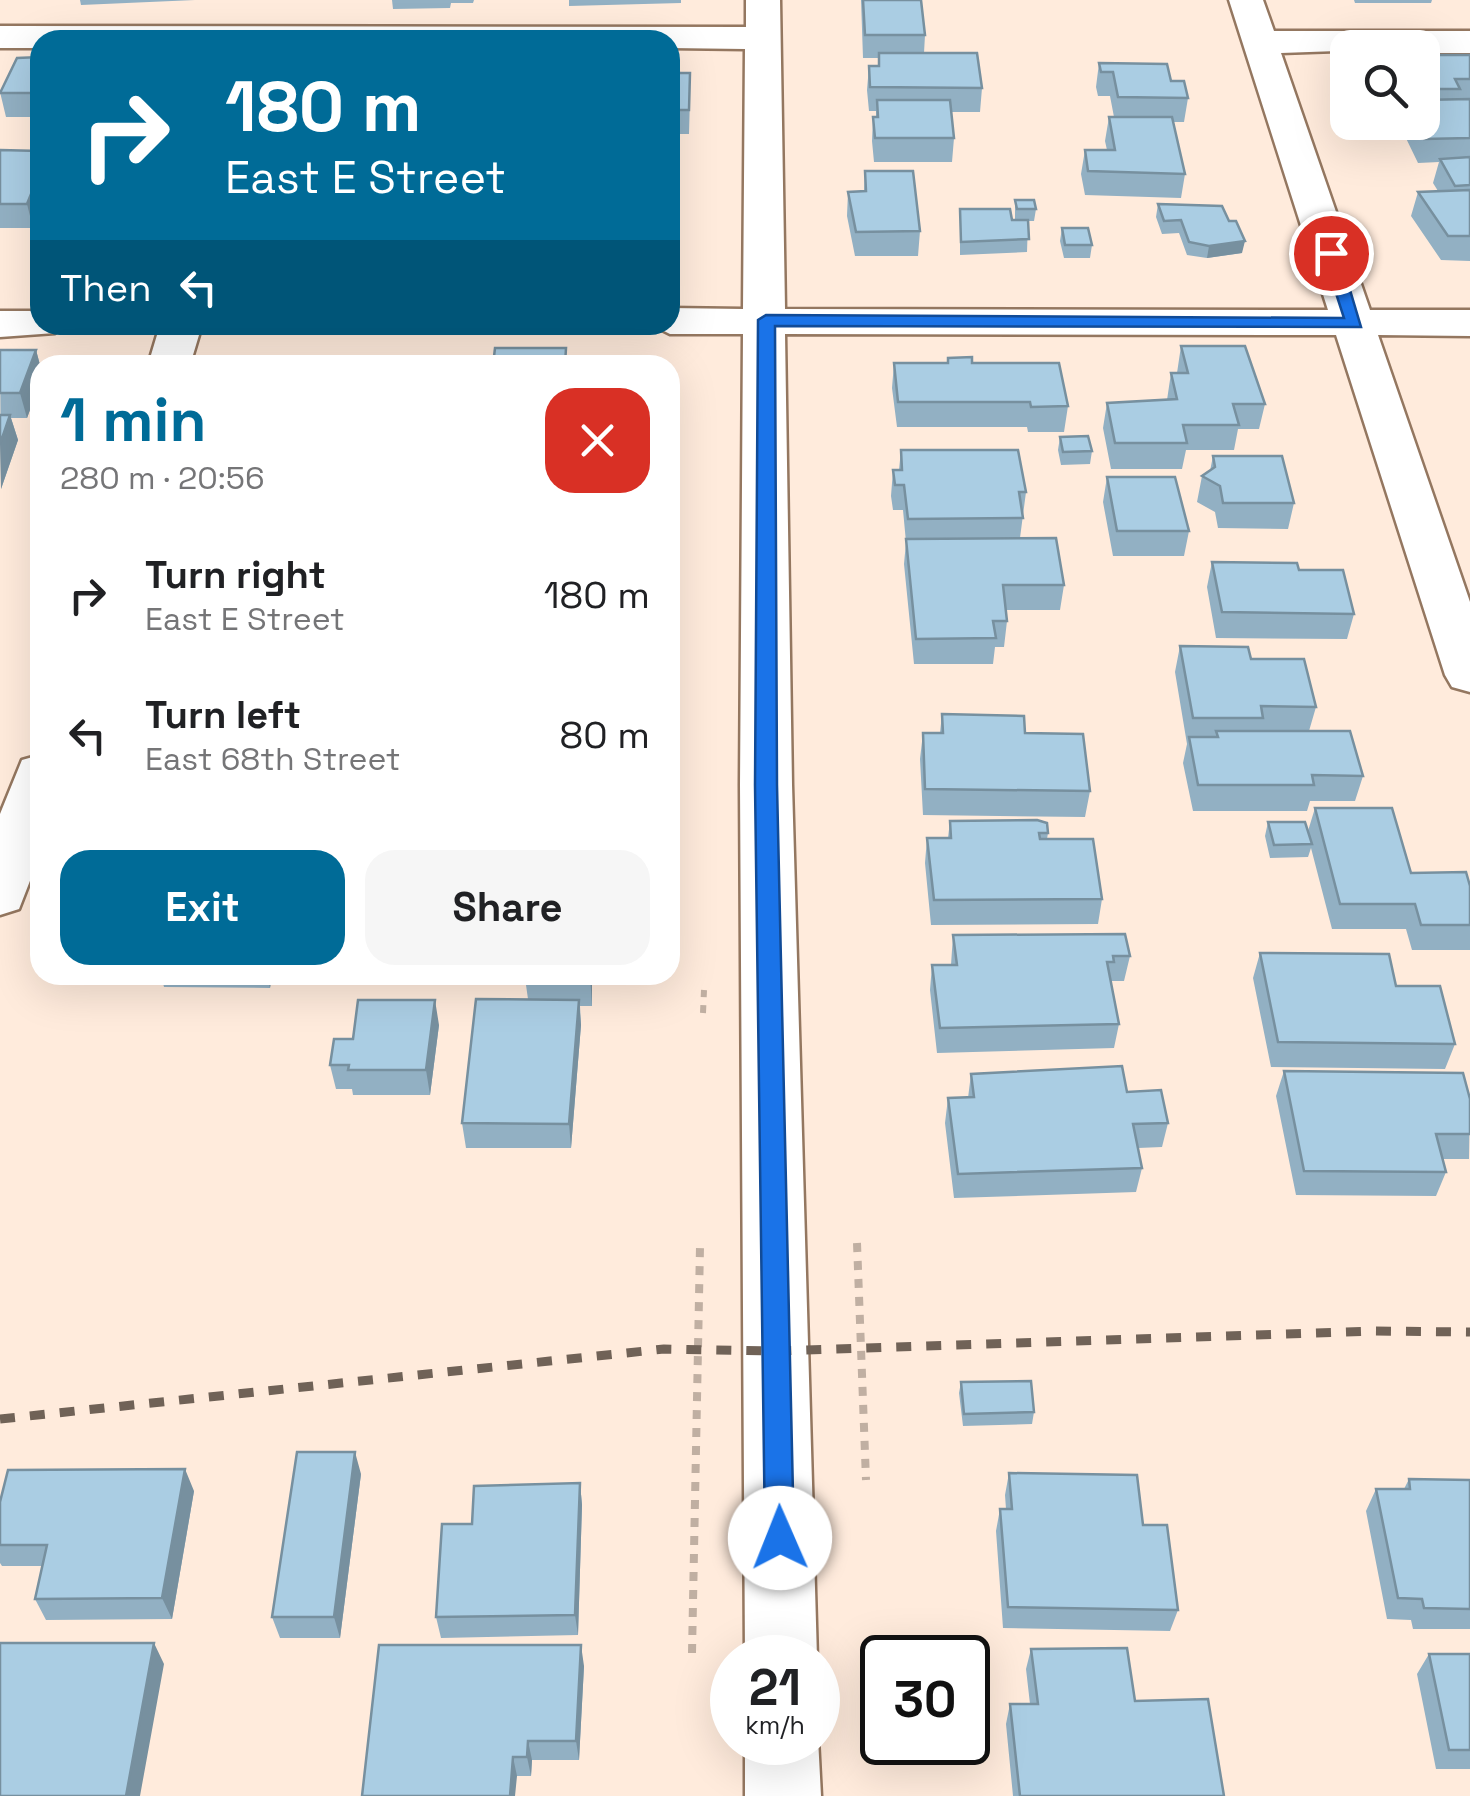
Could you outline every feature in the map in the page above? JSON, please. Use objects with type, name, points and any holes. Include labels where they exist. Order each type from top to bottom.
[{"type":"street","points":[[272,30],[282,0]]},
{"type":"street","points":[[1246,0],[1470,676]]},
{"type":"street","points":[[444,30],[762,19],[766,785],[781,1635]]},
{"type":"street","points":[[0,38],[30,38]]},
{"type":"street","points":[[1260,42],[1470,42]]},
{"type":"street","points":[[680,321],[1470,322]]},
{"type":"street","points":[[0,324],[30,324]]},
{"type":"street","points":[[0,895],[30,803]]},
{"type":"street","points":[[782,1765],[782,1796]]},
{"type":"path","points":[[857,1243],[866,1480]]},
{"type":"path","points":[[692,1652],[700,1247]]},
{"type":"building","points":[[863,0],[921,0],[925,35],[865,35]]},
{"type":"building","points":[[879,53],[977,53],[982,88],[870,87],[869,66],[879,66]]},
{"type":"building","points":[[1440,55],[1470,55],[1470,79],[1455,79],[1460,89],[1440,89]]},
{"type":"building","points":[[30,57],[30,93],[0,93],[17,58]]},
{"type":"building","points":[[1099,63],[1167,64],[1171,81],[1184,81],[1188,98],[1118,97],[1113,72],[1101,72]]},
{"type":"building","points":[[680,73],[690,73],[689,110],[680,110]]},
{"type":"building","points":[[1470,99],[1470,138],[1440,139],[1440,100]]},
{"type":"building","points":[[877,100],[950,100],[954,138],[875,138],[873,117],[878,117]]},
{"type":"building","points":[[1109,117],[1172,117],[1185,174],[1088,171],[1085,150],[1115,150]]},
{"type":"building","points":[[0,150],[30,151],[27,204],[0,204]]},
{"type":"building","points":[[1470,157],[1470,185],[1455,186],[1440,159]]},
{"type":"building","points":[[865,171],[913,171],[920,231],[856,232],[848,192],[866,191]]},
{"type":"building","points":[[1470,190],[1470,236],[1448,236],[1418,192]]},
{"type":"building","points":[[1015,200],[1034,200],[1036,209],[1017,209]]},
{"type":"building","points":[[1158,204],[1222,206],[1229,221],[1236,221],[1245,241],[1209,246],[1189,242],[1181,220],[1164,221]]},
{"type":"building","points":[[960,209],[1010,209],[1012,220],[1028,220],[1029,239],[961,242]]},
{"type":"building","points":[[1062,228],[1088,228],[1092,245],[1065,245]]},
{"type":"building","points":[[1181,346],[1245,346],[1265,404],[1233,404],[1239,425],[1183,425],[1187,443],[1115,443],[1107,403],[1177,399],[1171,373],[1188,373]]},
{"type":"building","points":[[495,348],[566,348],[566,355],[494,355]]},
{"type":"building","points":[[0,350],[36,350],[30,355],[20,393],[0,393]]},
{"type":"building","points":[[972,357],[972,363],[1059,363],[1068,406],[1031,407],[1030,402],[898,402],[894,363],[948,363],[948,358]]},
{"type":"building","points":[[0,415],[10,415],[0,444]]},
{"type":"building","points":[[1088,436],[1092,451],[1063,452],[1060,437]]},
{"type":"building","points":[[901,450],[1018,450],[1026,492],[1019,492],[1023,518],[908,519],[904,485],[895,485],[893,470],[902,470]]},
{"type":"building","points":[[1213,456],[1282,456],[1294,503],[1223,503],[1220,486],[1202,476],[1215,467]]},
{"type":"building","points":[[1107,477],[1175,477],[1189,531],[1117,531]]},
{"type":"building","points":[[1056,538],[1064,585],[1003,585],[1007,621],[993,621],[996,638],[916,639],[906,539]]},
{"type":"building","points":[[1212,562],[1297,563],[1299,570],[1343,570],[1354,614],[1222,612]]},
{"type":"building","points":[[1180,646],[1248,647],[1251,659],[1304,659],[1316,707],[1261,706],[1263,718],[1193,718]]},
{"type":"building","points":[[942,714],[1024,716],[1025,733],[1083,734],[1090,791],[925,789],[923,733],[943,733]]},
{"type":"building","points":[[1216,731],[1350,731],[1363,776],[1312,775],[1314,785],[1198,785],[1189,737],[1218,737]]},
{"type":"building","points":[[1315,808],[1392,808],[1411,873],[1466,872],[1470,925],[1421,925],[1415,904],[1340,904]]},
{"type":"building","points":[[950,821],[1047,823],[1048,833],[1039,833],[1040,839],[1093,839],[1102,899],[934,900],[927,838],[951,838]]},
{"type":"building","points":[[1268,822],[1305,822],[1312,844],[1274,845]]},
{"type":"building","points":[[1125,934],[1130,956],[1113,956],[1114,962],[1107,962],[1119,1024],[940,1028],[932,965],[957,965],[953,935]]},
{"type":"building","points":[[1260,953],[1389,954],[1396,986],[1440,986],[1455,1044],[1278,1042]]},
{"type":"building","points":[[476,999],[579,1000],[569,1124],[462,1123]]},
{"type":"building","points":[[358,1000],[435,1000],[426,1070],[348,1070],[349,1065],[330,1065],[334,1039],[353,1039]]},
{"type":"building","points":[[1122,1066],[1127,1092],[1161,1090],[1168,1123],[1133,1124],[1142,1168],[958,1174],[948,1098],[974,1097],[971,1074]]},
{"type":"building","points":[[1284,1071],[1463,1073],[1470,1099],[1470,1134],[1436,1134],[1446,1172],[1304,1171]]},
{"type":"building","points":[[1031,1381],[1034,1412],[964,1414],[961,1382]]},
{"type":"building","points":[[297,1452],[355,1452],[334,1617],[272,1617]]},
{"type":"building","points":[[185,1469],[162,1598],[35,1599],[47,1545],[0,1545],[0,1502],[8,1470]]},
{"type":"building","points":[[1009,1473],[1137,1475],[1143,1525],[1167,1525],[1178,1610],[1008,1607],[1000,1509],[1012,1509]]},
{"type":"building","points":[[1409,1479],[1470,1480],[1470,1609],[1424,1608],[1422,1599],[1398,1598],[1376,1489],[1410,1489]]},
{"type":"building","points":[[580,1483],[575,1615],[436,1617],[442,1524],[472,1524],[474,1486]]},
{"type":"building","points":[[0,1643],[154,1643],[126,1796],[0,1796]]},
{"type":"building","points":[[379,1645],[581,1645],[576,1741],[528,1741],[527,1757],[513,1757],[510,1796],[362,1796]]},
{"type":"building","points":[[1127,1648],[1135,1701],[1208,1699],[1224,1796],[1020,1796],[1010,1704],[1038,1704],[1031,1649]]},
{"type":"building","points":[[1429,1654],[1470,1654],[1470,1750],[1449,1750]]},
{"type":"railway","points":[[0,1419],[664,1349],[777,1351],[1373,1331],[1470,1332]]},
{"type":"route","points":[[780,1538],[766,785],[766,320],[1355,323],[1331,253]]}]
